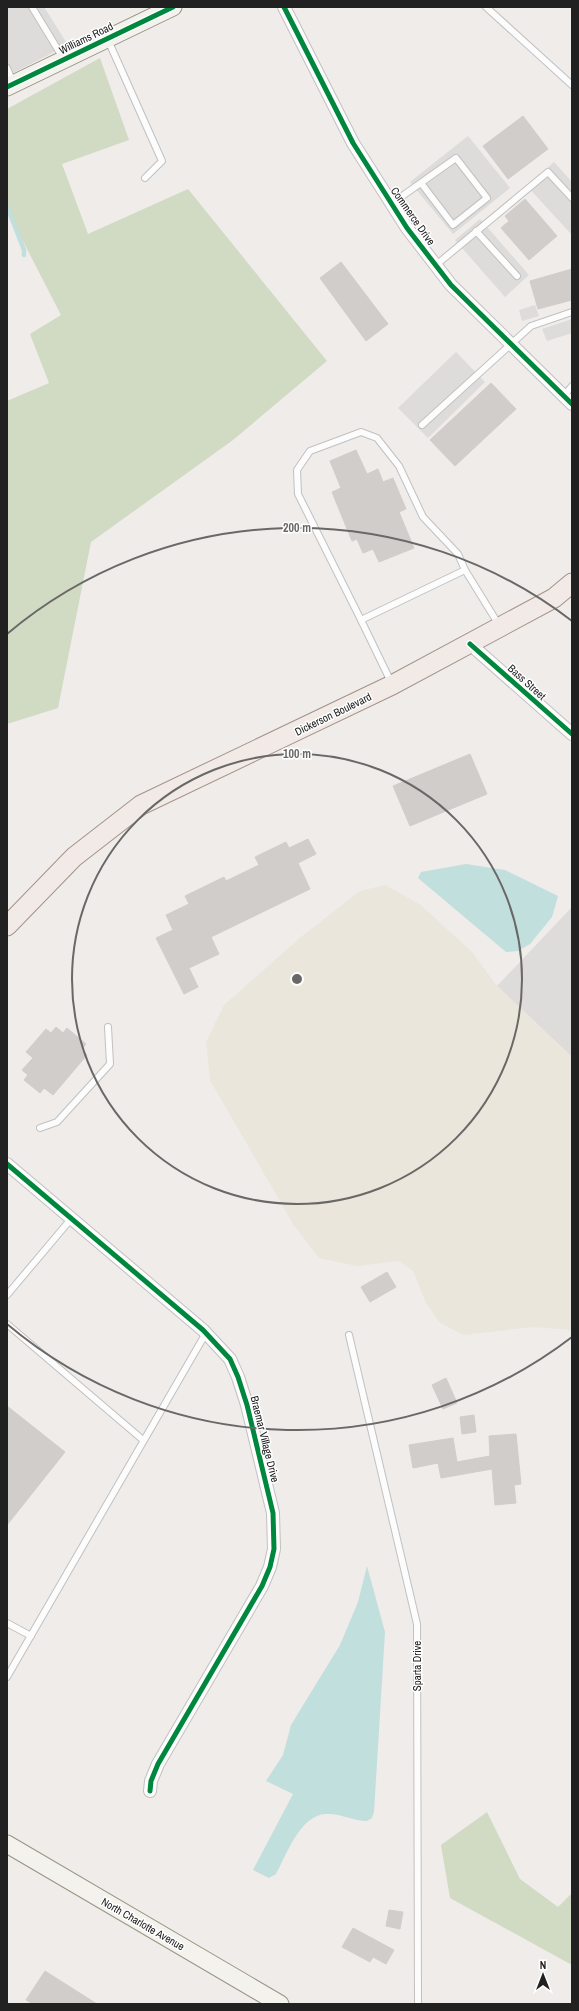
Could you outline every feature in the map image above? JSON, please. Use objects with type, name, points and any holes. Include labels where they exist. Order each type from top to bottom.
[{"type":"main road","name":"Williams Road","points":[[10,85],[173,7]]},
{"type":"main road","name":"Dickerson Boulevard","points":[[7,926],[74,857],[142,805],[392,685],[554,598],[572,583]]},
{"type":"main road","name":"North Charlotte Avenue","points":[[7,1844],[280,2004]]},
{"type":"street","name":"Commerce Drive","points":[[284,7],[352,143],[407,228],[451,285],[511,344],[569,395]]},
{"type":"street","name":"Bass Street","points":[[470,644],[572,734]]},
{"type":"street","name":"Braemar Village Drive","points":[[7,1164],[206,1333],[230,1359],[238,1377],[247,1405],[273,1513],[275,1529],[274,1549],[270,1567],[262,1586],[158,1764],[151,1781],[150,1791]]},
{"type":"lane","points":[[32,7],[64,59]]},
{"type":"lane","points":[[486,7],[572,85]]},
{"type":"lane","points":[[108,39],[162,161],[145,178]]},
{"type":"lane","points":[[7,68],[10,85]]},
{"type":"lane","points":[[391,204],[456,158],[487,198],[453,225],[421,183]]},
{"type":"lane","points":[[436,265],[548,172],[572,198]]},
{"type":"lane","points":[[476,231],[517,276]]},
{"type":"lane","points":[[422,425],[531,326],[572,312]]},
{"type":"lane","points":[[392,685],[298,494],[297,470],[310,451],[361,432],[377,438],[399,466],[423,517],[458,554],[465,570],[500,628]]},
{"type":"lane","points":[[361,620],[465,570]]},
{"type":"lane","points":[[40,1128],[57,1122],[110,1064],[108,1027]]},
{"type":"lane","points":[[7,1295],[71,1219]]},
{"type":"lane","points":[[7,1324],[143,1440]]},
{"type":"lane","points":[[7,1677],[206,1333]]},
{"type":"lane","name":"Sparta Drive","points":[[349,1335],[417,1624],[418,2004]]},
{"type":"lane","points":[[7,1623],[31,1636]]},
{"type":"shaded area","points":[[7,7],[44,7],[68,45],[7,76]]},
{"type":"shaded area","points":[[468,136],[510,188],[453,234],[410,182]]},
{"type":"shaded area","points":[[554,162],[572,182],[572,235],[527,186]]},
{"type":"shaded area","points":[[480,219],[529,275],[505,297],[455,240]]},
{"type":"shaded area","points":[[535,305],[539,316],[522,321],[519,310]]},
{"type":"shaded area","points":[[572,319],[572,333],[547,341],[542,329]]},
{"type":"shaded area","points":[[456,352],[485,382],[428,438],[398,408]]},
{"type":"shaded area","points":[[385,885],[421,905],[472,952],[497,986],[572,1057],[572,1330],[533,1327],[463,1335],[439,1322],[426,1303],[413,1271],[399,1261],[357,1266],[319,1258],[293,1224],[210,1080],[206,1042],[224,1005],[301,937],[360,891]]},
{"type":"shaded area","points":[[572,907],[572,1057],[497,986]]},
{"type":"green space","points":[[100,58],[129,140],[62,164],[88,234],[188,189],[327,361],[233,440],[91,542],[58,708],[7,724],[7,401],[49,383],[30,334],[61,315],[7,210],[7,109]]},
{"type":"green space","points":[[487,1812],[520,1879],[558,1907],[572,1893],[572,1965],[450,1898],[441,1845]]},
{"type":"water","points":[[466,864],[505,870],[558,896],[552,917],[530,944],[518,951],[506,952],[418,878],[421,872]]},
{"type":"water","points":[[367,1566],[385,1632],[374,1812],[372,1818],[367,1821],[326,1814],[317,1816],[309,1821],[295,1837],[276,1874],[269,1878],[253,1870],[293,1794],[266,1781],[283,1755],[291,1725],[340,1645],[358,1602]]},
{"type":"building","points":[[523,116],[548,149],[508,179],[483,146]]},
{"type":"building","points":[[525,199],[557,236],[529,260],[501,228],[509,221],[505,216]]},
{"type":"building","points":[[341,262],[388,324],[366,341],[320,278]]},
{"type":"building","points":[[572,269],[572,300],[538,309],[530,281]]},
{"type":"building","points":[[491,383],[516,409],[455,466],[430,440]]},
{"type":"building","points":[[356,450],[367,474],[378,469],[383,482],[393,478],[406,509],[399,512],[414,548],[379,562],[373,549],[363,553],[357,539],[352,541],[332,492],[341,488],[330,461]]},
{"type":"building","points":[[470,754],[487,794],[410,826],[393,786]]},
{"type":"building","points":[[308,839],[316,854],[298,863],[310,889],[211,937],[219,954],[189,968],[198,987],[184,994],[156,938],[173,930],[166,915],[189,904],[185,896],[224,877],[226,881],[259,865],[255,857],[286,842],[289,848]]},
{"type":"building","points":[[56,1027],[63,1033],[67,1028],[86,1044],[81,1050],[87,1055],[53,1095],[44,1088],[40,1093],[24,1080],[28,1075],[22,1070],[33,1058],[26,1052],[46,1029],[51,1033]]},
{"type":"building","points":[[387,1272],[396,1287],[370,1302],[361,1287]]},
{"type":"building","points":[[446,1378],[457,1403],[443,1409],[432,1385]]},
{"type":"building","points":[[7,1406],[65,1452],[7,1525]]},
{"type":"building","points":[[474,1415],[476,1432],[462,1434],[460,1417]]},
{"type":"building","points":[[516,1434],[521,1484],[514,1485],[516,1503],[495,1505],[492,1469],[441,1478],[438,1463],[413,1468],[409,1445],[453,1438],[457,1462],[490,1456],[489,1436]]},
{"type":"building","points":[[389,1910],[403,1912],[400,1929],[386,1926]]},
{"type":"building","points":[[353,1928],[394,1950],[386,1964],[373,1957],[370,1962],[342,1947]]},
{"type":"building","points":[[45,1971],[97,2004],[33,2004],[26,2000]]},
{"type":"waterway","points":[[7,206],[24,250],[24,255]]},
{"type":"cycle path","points":[[7,87],[173,7]]},
{"type":"cycle path","points":[[284,7],[353,143],[407,228],[451,285],[572,404]]},
{"type":"cycle path","points":[[470,644],[572,734]]},
{"type":"cycle path","points":[[7,1164],[203,1330],[230,1359],[238,1377],[247,1405],[273,1513],[274,1549],[270,1567],[262,1586],[158,1764],[151,1781],[150,1791]]}]
